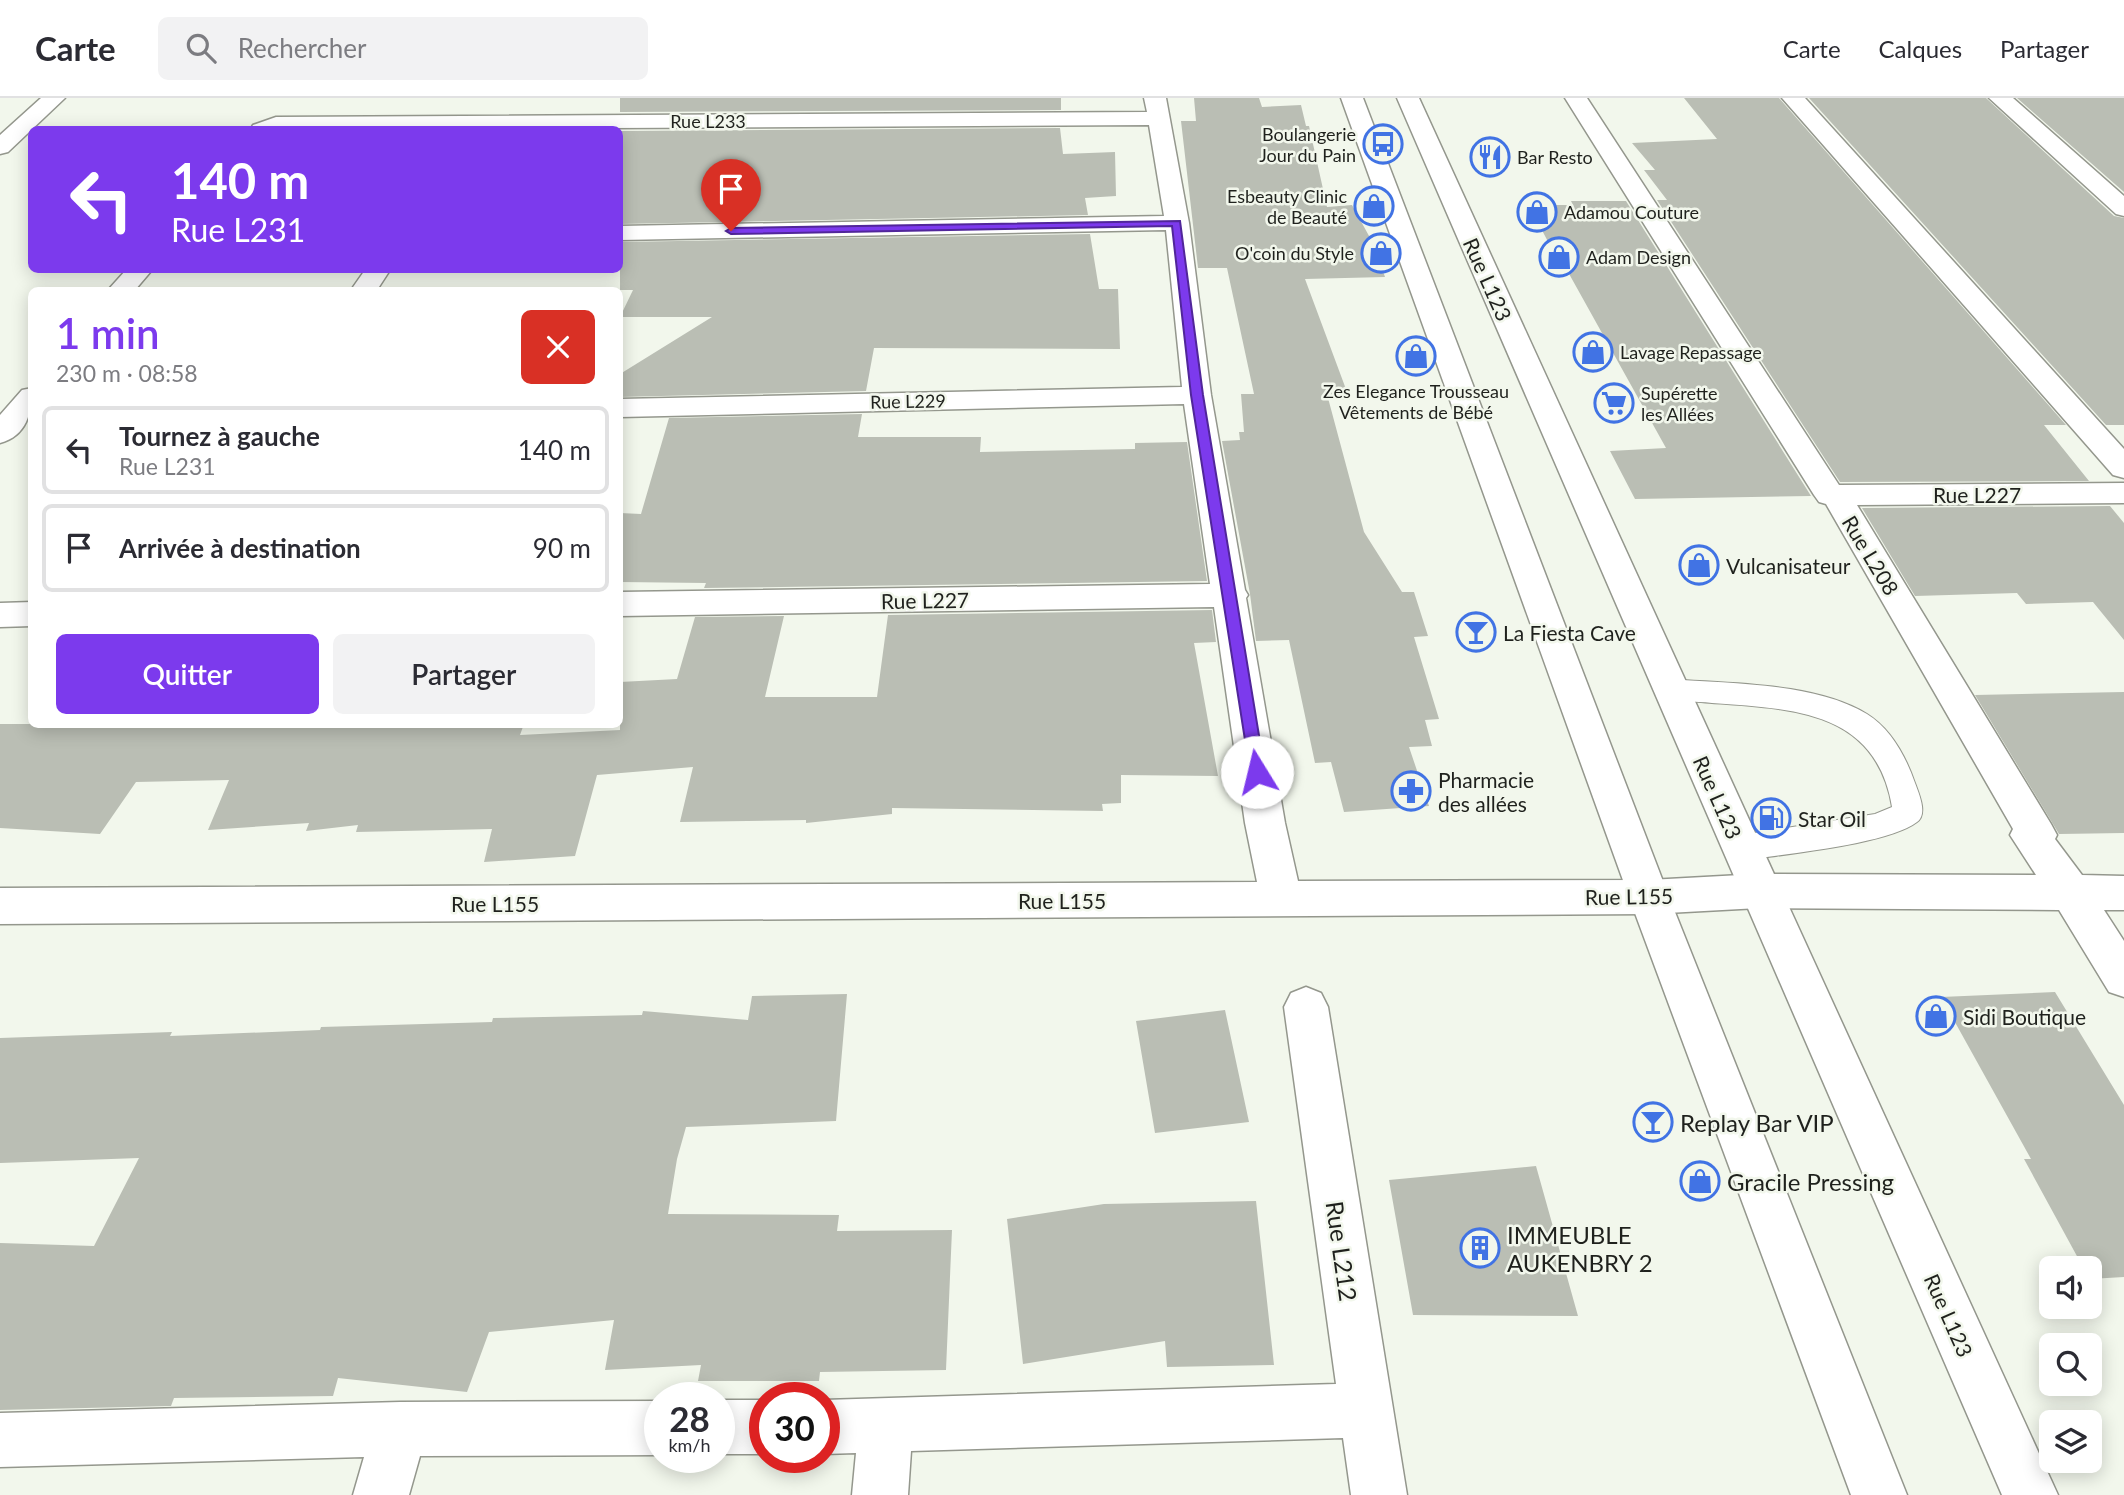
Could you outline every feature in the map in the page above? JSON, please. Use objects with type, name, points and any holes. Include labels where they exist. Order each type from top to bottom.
[{"type":"street","points":[[0,147],[54,98]]},
{"type":"street","points":[[1352,98],[1649,897],[1879,1495]]},
{"type":"street","name":"Rue L123","points":[[1408,98],[2030,1495]]},
{"type":"street","name":"Rue L208","points":[[1576,98],[1830,495],[1836,495],[2038,835],[2030,835],[2071,893],[2124,978]]},
{"type":"street","points":[[1793,98],[1974,297],[2124,468]]},
{"type":"street","points":[[2000,98],[2124,209]]},
{"type":"street","points":[[1156,108],[1177,223],[1197,395],[1231,595],[1265,822],[1281,898]]},
{"type":"street","name":"Rue L233","points":[[271,126],[470,126],[1156,108]]},
{"type":"street","points":[[623,233],[1177,223]]},
{"type":"street","points":[[124,287],[136,273]]},
{"type":"street","name":"Rue L229","points":[[623,408],[1197,395]]},
{"type":"street","points":[[0,433],[28,401]]},
{"type":"street","name":"Rue L227","points":[[1830,495],[2124,493]]},
{"type":"street","name":"Rue L227","points":[[623,604],[1231,595]]},
{"type":"street","points":[[0,615],[28,614]]},
{"type":"street","name":"Rue L155","points":[[0,906],[1649,897],[1759,891],[2124,893]]},
{"type":"street","name":"Rue L212","points":[[1306,1007],[1379,1495]]},
{"type":"street","points":[[840,1427],[1365,1410]]},
{"type":"street","points":[[880,1495],[885,1427]]},
{"type":"street","points":[[0,1440],[400,1429],[644,1428]]},
{"type":"street","points":[[381,1495],[400,1429]]},
{"type":"lane","points":[[1669,689],[1792,702],[1829,711],[1856,722],[1875,737],[1905,789],[1908,813],[1879,826],[1741,848]]},
{"type":"building","points":[[620,98],[1061,98],[1061,110],[620,112]]},
{"type":"building","points":[[1194,98],[1259,98],[1262,107],[1301,105],[1306,126],[1309,126],[1327,207],[1352,205],[1374,245],[1385,277],[1305,279],[1350,400],[1328,398],[1364,532],[1402,592],[1414,592],[1428,636],[1414,637],[1439,719],[1425,720],[1432,746],[1409,747],[1429,806],[1344,812],[1331,762],[1315,763],[1289,640],[1256,641],[1222,441],[1240,440],[1239,432],[1244,432],[1241,394],[1254,394],[1227,268],[1198,268],[1181,121],[1196,121]]},
{"type":"building","points":[[1684,98],[1779,98],[2066,425],[2044,425],[2089,481],[1840,482],[1657,200],[1667,200],[1644,170],[1655,170],[1632,143],[1717,139]]},
{"type":"building","points":[[1809,98],[1986,98],[2114,216],[2124,218],[2124,425],[2106,425]]},
{"type":"building","points":[[2017,98],[2124,98],[2124,192]]},
{"type":"building","points":[[1060,128],[1063,154],[1115,152],[1116,196],[1085,198],[1088,215],[623,224],[623,131]]},
{"type":"building","points":[[1571,201],[1626,201],[1811,496],[1635,499],[1610,451],[1666,448],[1563,263],[1559,263],[1529,205],[1573,205]]},
{"type":"building","points":[[1090,234],[1099,289],[1118,289],[1120,349],[874,348],[866,391],[623,397],[623,372],[712,317],[623,317],[623,311],[633,290],[623,290],[623,287],[620,287],[623,242]]},
{"type":"building","points":[[862,414],[858,437],[981,437],[980,452],[1135,449],[1135,443],[1187,442],[1207,581],[704,588],[706,583],[623,582],[623,513],[641,514],[669,418]]},
{"type":"building","points":[[2110,506],[2124,523],[2124,640],[2093,602],[2026,604],[2017,593],[1915,596],[1862,508]]},
{"type":"building","points":[[1212,610],[1216,642],[1194,643],[1218,776],[1121,775],[1121,803],[1102,804],[1103,811],[892,808],[892,814],[806,823],[806,820],[680,822],[693,767],[597,775],[575,856],[484,862],[492,829],[356,832],[358,825],[306,831],[309,823],[208,830],[229,780],[136,782],[100,834],[0,828],[0,724],[28,724],[28,728],[523,728],[520,735],[620,730],[623,728],[623,682],[677,679],[695,617],[784,616],[765,697],[877,697],[888,615]]},
{"type":"building","points":[[2124,692],[2124,833],[2059,834],[1975,695]]},
{"type":"building","points":[[2055,992],[2124,1105],[2124,1277],[2102,1278],[2102,1256],[2077,1256],[2024,1159],[2031,1159],[1941,997]]},
{"type":"building","points":[[847,994],[836,1121],[686,1127],[677,1159],[668,1214],[839,1215],[837,1231],[952,1230],[946,1370],[820,1372],[819,1381],[698,1381],[701,1365],[605,1370],[614,1320],[489,1332],[467,1392],[338,1378],[333,1396],[174,1398],[171,1406],[0,1410],[0,1243],[94,1246],[139,1158],[0,1163],[0,1038],[172,1032],[170,1036],[320,1030],[321,1027],[492,1022],[493,1018],[642,1015],[643,1011],[748,1020],[752,996]]},
{"type":"building","points":[[1225,1010],[1249,1122],[1155,1133],[1136,1021]]},
{"type":"building","name":"IMMEUBLE AUKENBRY 2","points":[[1536,1166],[1578,1316],[1413,1315],[1389,1180]]},
{"type":"building","points":[[1256,1201],[1274,1365],[1167,1367],[1165,1341],[1023,1364],[1007,1219],[1104,1204]]},
{"type":"place","name":"Boulangerie Jour du Pain","points":[[1383,144]]},
{"type":"place","name":"Bar Resto","points":[[1490,157]]},
{"type":"place","name":"Esbeauty Clinic de Beauté","points":[[1374,206]]},
{"type":"place","name":"Adamou Couture","points":[[1537,212]]},
{"type":"place","name":"O'coin du Style","points":[[1381,253]]},
{"type":"place","name":"Adam Design","points":[[1559,257]]},
{"type":"place","name":"Lavage Repassage","points":[[1593,352]]},
{"type":"place","name":"Zes Elegance Trousseau Vêtements de Bébé","points":[[1416,356]]},
{"type":"place","name":"Supérette les Allées","points":[[1614,403]]},
{"type":"place","name":"Vulcanisateur","points":[[1699,565]]},
{"type":"place","name":"La Fiesta Cave","points":[[1476,632]]},
{"type":"place","name":"Pharmacie des allées","points":[[1411,791]]},
{"type":"place","name":"Star Oil","points":[[1771,818]]},
{"type":"place","name":"Sidi Boutique","points":[[1936,1016]]},
{"type":"place","name":"Replay Bar VIP","points":[[1653,1122]]},
{"type":"place","name":"Gracile Pressing","points":[[1700,1181]]},
{"type":"place","name":"IMMEUBLE AUKENBRY 2","points":[[1480,1248]]},
{"type":"route","points":[[731,231],[1177,223],[1197,395],[1231,595],[1257,772]]}]
